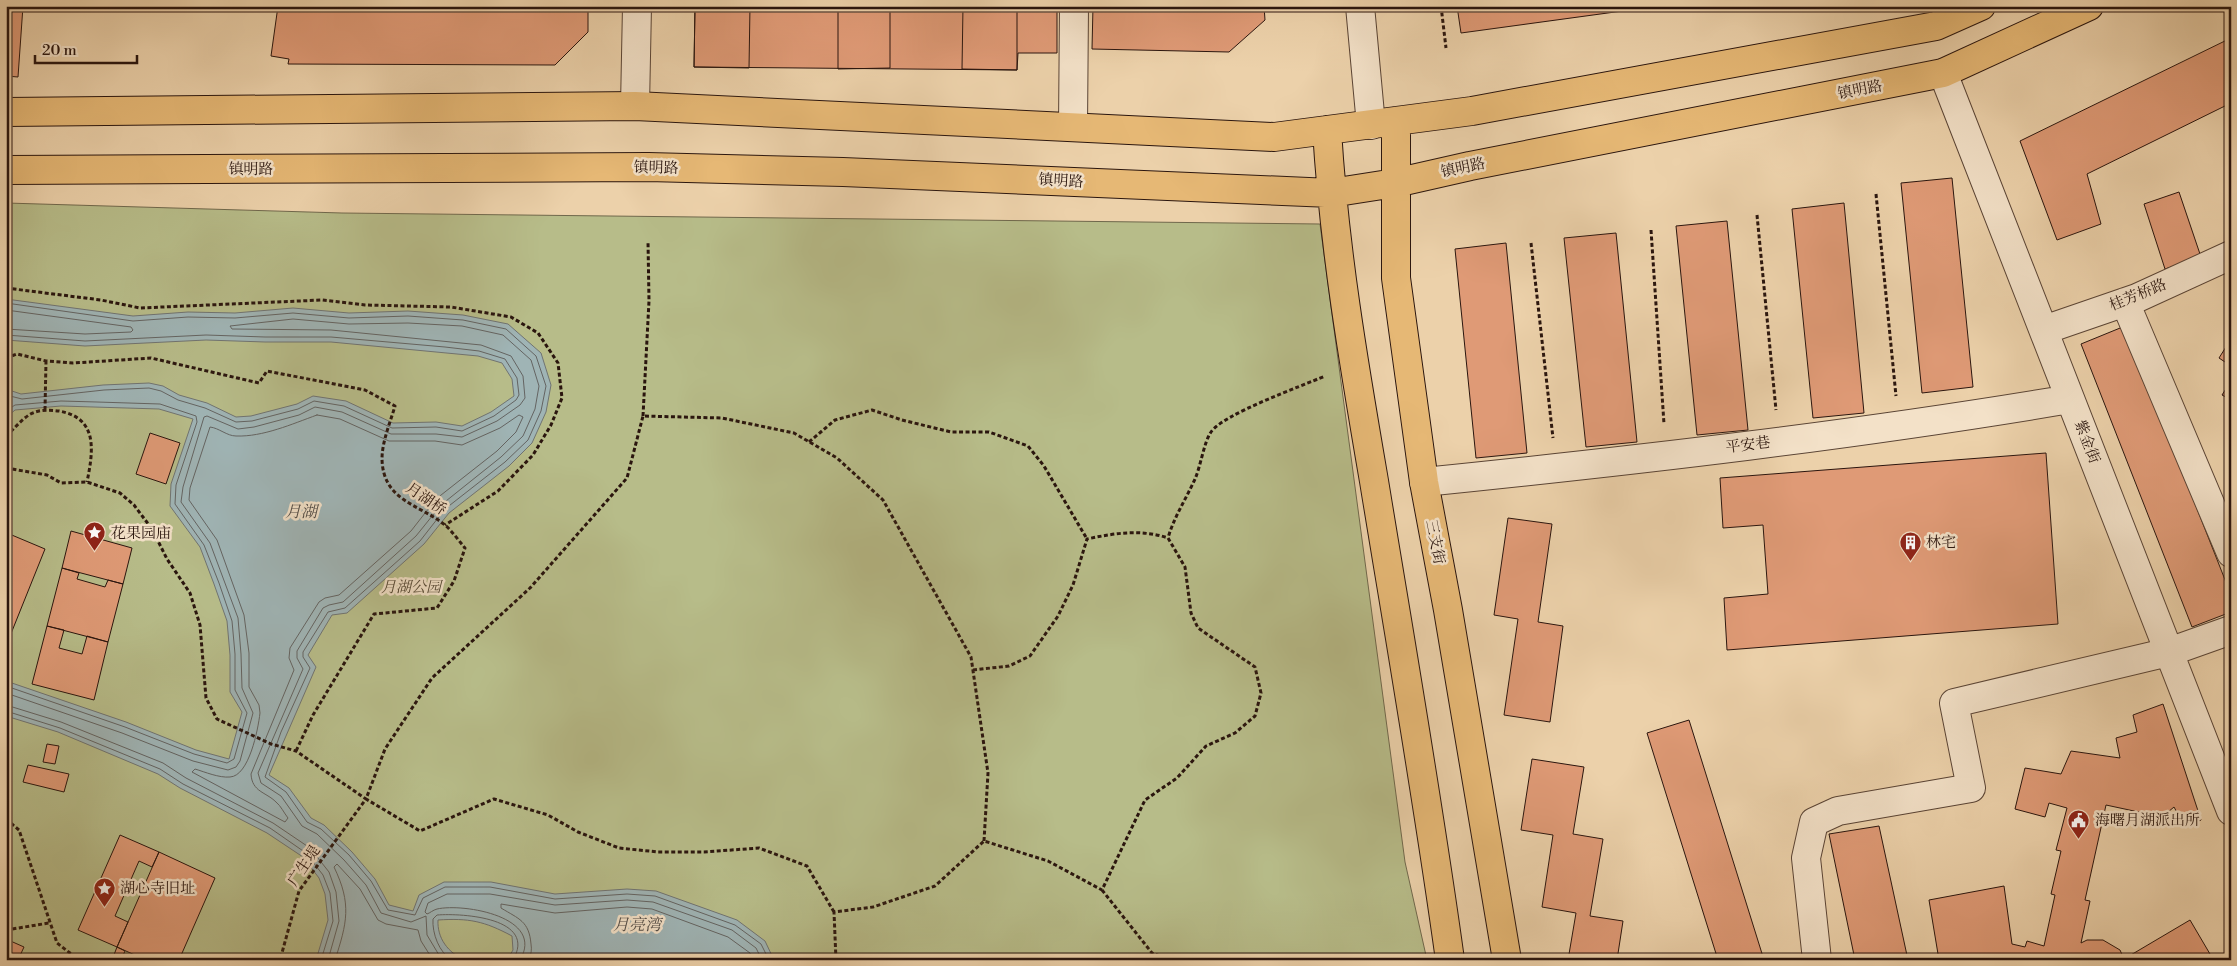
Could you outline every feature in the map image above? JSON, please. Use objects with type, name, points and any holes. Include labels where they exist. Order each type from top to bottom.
[{"type":"main road","points":[[6,112],[635,106],[1274,137],[1472,111],[1936,26],[1982,6]]},
{"type":"main road","name":"镇明路","points":[[6,170],[648,167],[843,172],[1331,193],[1395,183],[1470,166],[1943,73],[2089,6]]},
{"type":"main road","name":"三支街","points":[[1383,123],[1395,183],[1395,266],[1424,482],[1448,610],[1507,960]]},
{"type":"main road","points":[[1327,130],[1331,193],[1354,363],[1438,872],[1450,960]]},
{"type":"street","points":[[635,106],[637,6]]},
{"type":"street","points":[[1073,127],[1074,6]]},
{"type":"street","points":[[1360,6],[1383,123]]},
{"type":"street","name":"紫金街","points":[[1943,73],[2231,811]]},
{"type":"street","name":"桂芳桥路","points":[[2044,330],[2125,302],[2231,255]]},
{"type":"street","points":[[2125,302],[2230,549]]},
{"type":"street","name":"平安巷","points":[[1424,482],[1557,468],[1899,426],[2070,399]]},
{"type":"street","points":[[1817,960],[1806,858],[1814,822],[1838,811],[1971,788],[1954,703],[2169,652],[2231,630]]},
{"type":"path","points":[[1441,6],[1446,48]]},
{"type":"path","points":[[1876,194],[1899,426]]},
{"type":"path","points":[[1757,215],[1779,441]]},
{"type":"path","points":[[1651,230],[1666,455]]},
{"type":"path","points":[[366,800],[385,749],[432,678],[530,588],[627,478],[643,416],[649,301],[648,241]]},
{"type":"path","points":[[1532,243],[1557,468]]},
{"type":"path","points":[[6,288],[101,300],[140,308],[322,300],[365,305],[451,307],[511,317],[538,332],[558,363],[562,398],[551,425],[533,455],[498,491],[445,525]]},
{"type":"path","points":[[6,358],[17,354],[46,361],[45,410]]},
{"type":"path","name":"月湖桥","points":[[46,361],[73,363],[151,358],[259,383],[267,371],[366,390],[395,406],[382,458],[384,477],[390,487],[409,504],[445,525],[465,548],[454,581],[437,608],[374,614],[313,715],[296,751]]},
{"type":"path","points":[[1168,538],[1172,522],[1184,502],[1202,463],[1205,445],[1212,430],[1237,414],[1330,374]]},
{"type":"path","points":[[6,436],[30,414],[45,410],[74,415],[86,423],[91,437],[91,462],[87,482]]},
{"type":"path","points":[[809,442],[835,420],[872,410],[902,420],[951,432],[989,432],[1028,446],[1044,466],[1087,539],[1073,585],[1058,616],[1030,656],[1009,666],[973,670]]},
{"type":"path","points":[[643,416],[722,418],[794,433],[837,458],[883,500],[971,657],[988,772],[984,841],[934,886],[873,907],[834,912]]},
{"type":"path","points":[[6,468],[47,475],[61,483],[87,482],[120,493],[134,505],[152,529],[167,559],[190,593],[200,625],[206,698],[216,718],[271,744],[296,751],[366,800],[420,831],[494,799],[548,815],[578,832],[619,848],[658,852],[704,852],[759,848],[807,866],[834,912],[836,960]]},
{"type":"path","points":[[1087,539],[1117,533],[1151,532],[1168,538],[1185,567],[1191,613],[1198,628],[1255,667],[1261,693],[1255,716],[1235,733],[1206,746],[1177,778],[1145,800],[1102,890]]},
{"type":"path","name":"广生堤","points":[[280,960],[298,891],[350,818],[366,800]]},
{"type":"path","points":[[6,819],[20,830],[57,943],[79,960]]},
{"type":"path","points":[[984,841],[1048,861],[1102,890],[1152,953],[1171,960]]},
{"type":"path","points":[[6,930],[49,923]]},
{"type":"green space","name":"月湖公园","points":[[6,203],[342,213],[1320,224],[1405,862],[1427,960],[6,960]]},
{"type":"water","name":"月湖","points":[[6,299],[133,316],[188,312],[235,313],[293,308],[349,313],[408,311],[463,315],[508,324],[541,353],[551,385],[546,412],[532,443],[509,466],[449,513],[424,544],[347,613],[332,615],[308,655],[316,667],[269,775],[289,788],[311,818],[324,825],[352,852],[375,879],[389,905],[413,911],[419,895],[444,882],[491,882],[555,894],[627,889],[656,891],[737,920],[765,941],[774,960],[507,960],[513,950],[512,936],[484,924],[468,920],[449,919],[438,920],[439,933],[449,949],[465,960],[316,960],[328,920],[325,894],[319,878],[303,857],[267,833],[180,788],[158,774],[58,732],[6,716],[6,681],[126,722],[196,750],[229,759],[242,712],[230,692],[230,655],[227,621],[200,547],[170,506],[171,484],[193,419],[159,409],[61,406],[15,410],[6,418],[6,389],[21,394],[103,385],[149,383],[163,386],[179,395],[207,403],[236,417],[251,416],[297,404],[313,396],[346,401],[393,423],[436,422],[462,426],[491,412],[514,396],[512,379],[502,363],[478,356],[331,342],[206,340],[85,346],[6,340]]},
{"type":"building","points":[[6,6],[23,6],[18,77],[6,76]]},
{"type":"building","points":[[278,6],[588,6],[588,32],[555,65],[288,64],[289,59],[271,56]]},
{"type":"building","points":[[695,6],[750,6],[749,68],[694,67]]},
{"type":"building","points":[[695,6],[1057,6],[1057,53],[1018,53],[1017,70],[694,67]]},
{"type":"building","points":[[838,6],[890,6],[890,68],[838,69]]},
{"type":"building","points":[[963,6],[1017,6],[1017,70],[962,69]]},
{"type":"building","points":[[1093,6],[1264,6],[1265,20],[1229,52],[1092,49]]},
{"type":"building","points":[[1457,6],[1659,6],[1461,33]]},
{"type":"building","points":[[2231,38],[2231,103],[2087,174],[2101,224],[2057,240],[2020,141]]},
{"type":"building","points":[[1952,178],[1973,387],[1922,393],[1901,183]]},
{"type":"building","points":[[2179,192],[2201,257],[2165,269],[2144,204]]},
{"type":"building","points":[[1844,203],[1864,413],[1813,418],[1792,209]]},
{"type":"building","points":[[1727,221],[1748,430],[1697,435],[1676,226]]},
{"type":"building","points":[[1616,233],[1637,442],[1586,447],[1564,238]]},
{"type":"building","points":[[1506,243],[1527,453],[1476,458],[1455,249]]},
{"type":"building","points":[[2125,326],[2231,595],[2231,612],[2192,627],[2081,344]]},
{"type":"building","points":[[2231,339],[2231,366],[2219,358]]},
{"type":"building","points":[[2231,381],[2231,400],[2222,395]]},
{"type":"building","points":[[150,433],[180,443],[166,484],[136,474]]},
{"type":"building","name":"林宅","points":[[2046,453],[2058,624],[1727,650],[1724,598],[1768,594],[1763,525],[1723,528],[1720,478]]},
{"type":"building","points":[[1508,518],[1552,524],[1538,622],[1563,626],[1550,722],[1504,715],[1518,619],[1494,615]]},
{"type":"building","points":[[71,531],[132,548],[123,584],[62,568]]},
{"type":"building","points":[[7,533],[45,549],[6,646],[6,535]]},
{"type":"building","points":[[62,568],[79,573],[77,579],[105,587],[108,580],[123,584],[108,642],[47,626]]},
{"type":"building","points":[[47,626],[64,630],[59,648],[82,654],[87,636],[108,642],[94,700],[32,684]]},
{"type":"building","name":"海曙月湖派出所","points":[[2163,704],[2201,820],[2185,827],[2174,807],[2162,817],[2106,805],[2085,900],[2090,901],[2081,943],[2087,940],[2103,940],[2120,950],[2124,959],[2190,920],[2210,954],[2199,960],[1939,960],[1929,900],[2004,886],[2012,944],[2025,947],[2027,941],[2044,946],[2055,895],[2051,894],[2061,851],[2056,850],[2067,808],[2049,803],[2045,817],[2015,809],[2025,768],[2061,774],[2071,751],[2120,758],[2116,738],[2137,732],[2133,715]]},
{"type":"building","points":[[1689,720],[1764,960],[1718,960],[1647,733]]},
{"type":"building","points":[[47,744],[59,746],[55,764],[43,762]]},
{"type":"building","points":[[1532,759],[1584,767],[1573,834],[1603,839],[1590,916],[1623,921],[1617,960],[1568,960],[1576,913],[1542,907],[1553,835],[1521,830]]},
{"type":"building","points":[[28,765],[69,774],[64,792],[23,782]]},
{"type":"building","points":[[1879,826],[1908,960],[1855,960],[1829,834]]},
{"type":"building","points":[[120,835],[159,852],[152,867],[139,861],[115,916],[128,922],[117,947],[78,930]]},
{"type":"building","points":[[159,852],[215,878],[179,960],[146,960],[117,947]]},
{"type":"building","points":[[6,939],[24,947],[18,960],[6,960]]},
{"type":"building","points":[[117,947],[125,951],[121,960],[112,960]]},
{"type":"place","name":"花果园庙","points":[[95,552]]},
{"type":"place","name":"林宅","points":[[1910,561]]},
{"type":"place","name":"海曙月湖派出所","points":[[2079,839]]},
{"type":"place","name":"湖心寺旧址","points":[[104,907]]},
{"type":"water label","name":"月亮湾","points":[[637,925]]}]
